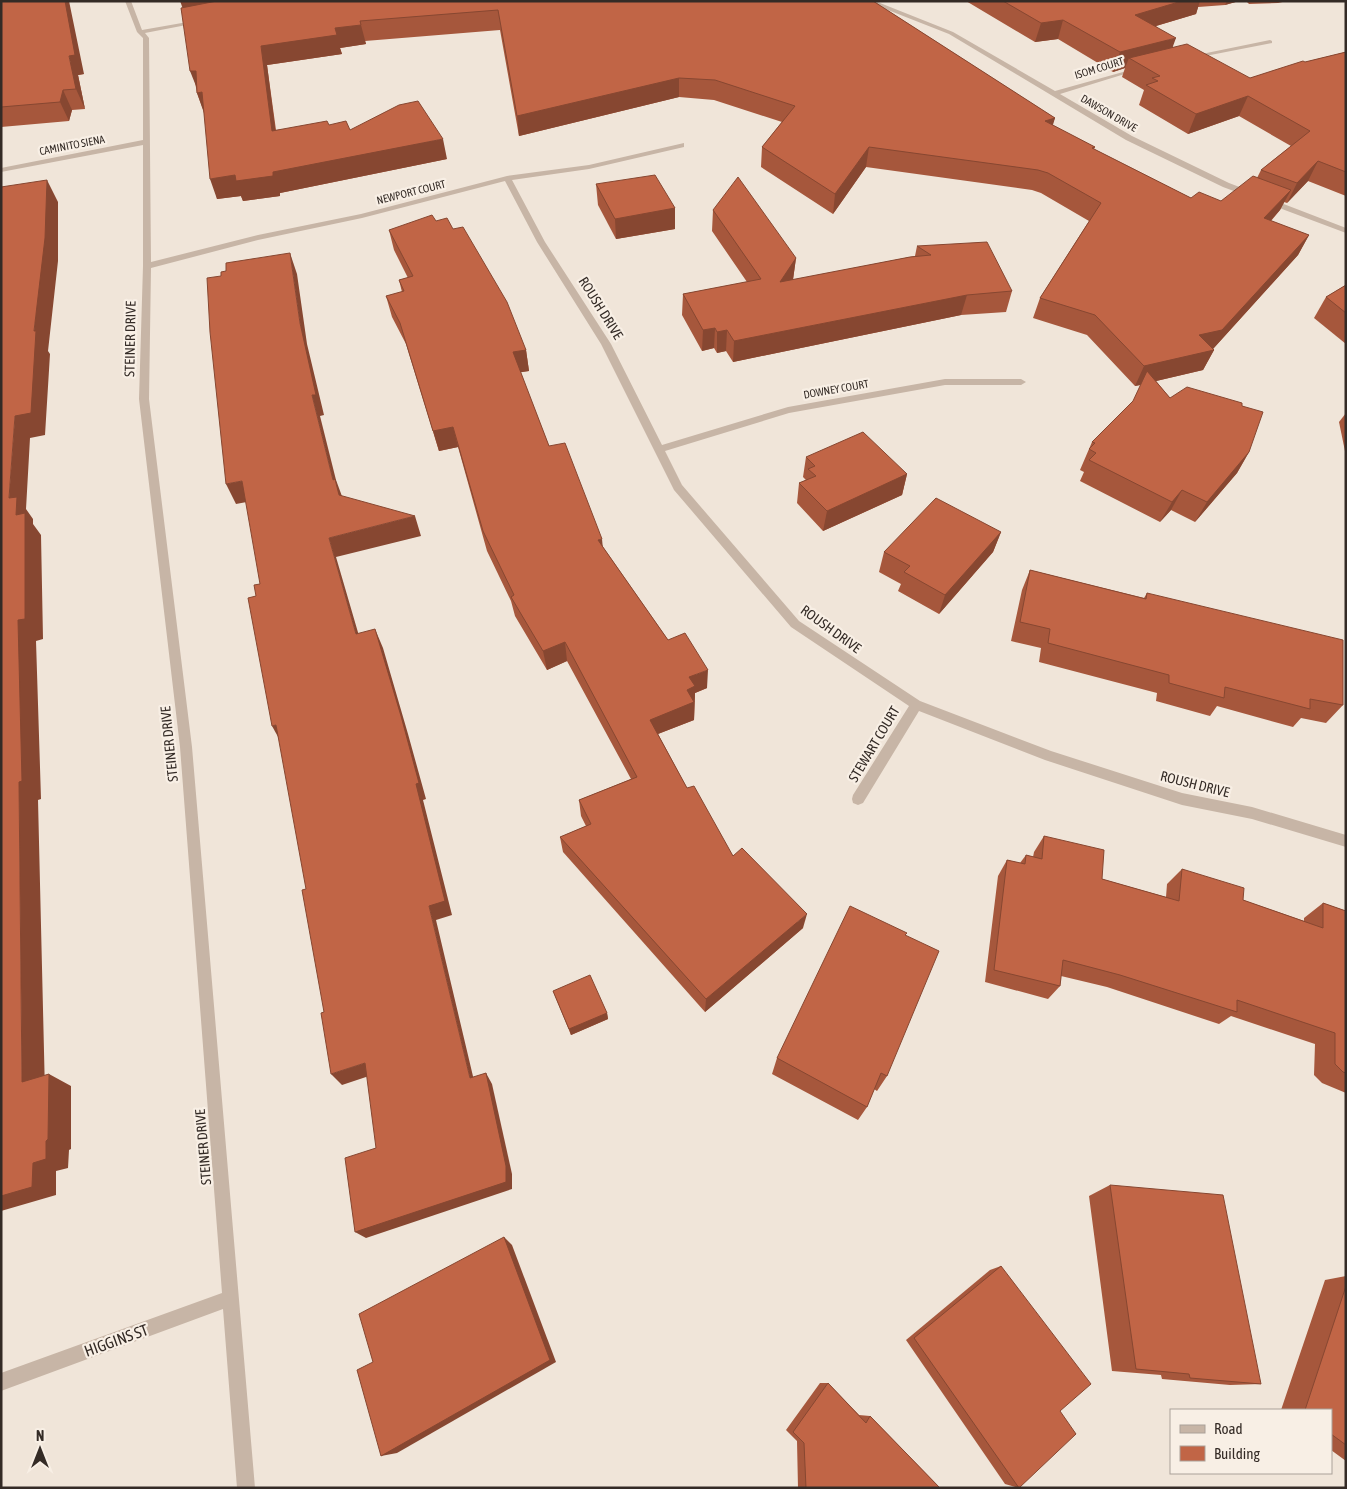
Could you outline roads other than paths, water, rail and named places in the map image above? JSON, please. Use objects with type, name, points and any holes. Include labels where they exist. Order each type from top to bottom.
[{"type":"street","name":"STEINER DRIVE","points":[[128,1],[140,32],[146,38],[147,266],[144,399],[186,746],[246,1488]]},
{"type":"street","name":"DAWSON DRIVE","points":[[868,1],[951,33],[1129,138],[1226,186],[1346,232]]},
{"type":"street","points":[[140,32],[206,21]]},
{"type":"street","points":[[1180,59],[1270,42]]},
{"type":"street","name":"ISOM COURT","points":[[1053,94],[1144,67]]},
{"type":"street","name":"CAMINITO SIENA","points":[[1,170],[146,142]]},
{"type":"street","name":"NEWPORT COURT","points":[[147,266],[258,238],[362,216],[506,178],[589,167],[681,145]]},
{"type":"street","name":"ROUSH DRIVE","points":[[506,178],[540,242],[606,344],[660,448],[678,488],[795,624],[916,705],[1049,756],[1182,799],[1252,812],[1346,840]]},
{"type":"street","name":"DOWNEY COURT","points":[[660,448],[788,410],[945,382],[1021,382]]},
{"type":"street","name":"STEWART COURT","points":[[858,800],[916,705]]},
{"type":"street","name":"HIGGINS ST","points":[[1,1382],[231,1298]]}]
